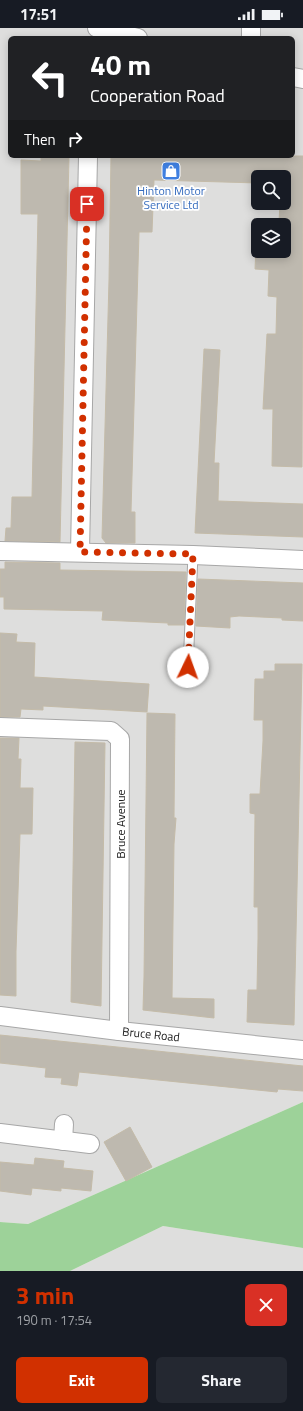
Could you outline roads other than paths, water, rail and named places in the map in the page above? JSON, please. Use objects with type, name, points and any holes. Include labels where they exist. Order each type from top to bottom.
[{"type":"street","points":[[97,28],[130,36]]},
{"type":"street","points":[[80,552],[88,158]]},
{"type":"street","points":[[0,551],[193,554],[303,560]]},
{"type":"street","name":"Bruce Avenue","points":[[0,727],[111,731],[120,739],[119,1031]]},
{"type":"street","name":"Bruce Road","points":[[0,1016],[119,1031],[303,1050]]},
{"type":"street","points":[[0,1133],[64,1133],[90,1144]]},
{"type":"lane","points":[[188,667],[193,554]]},
{"type":"place","name":"Hinton Motor Service Ltd","points":[[171,171]]}]
